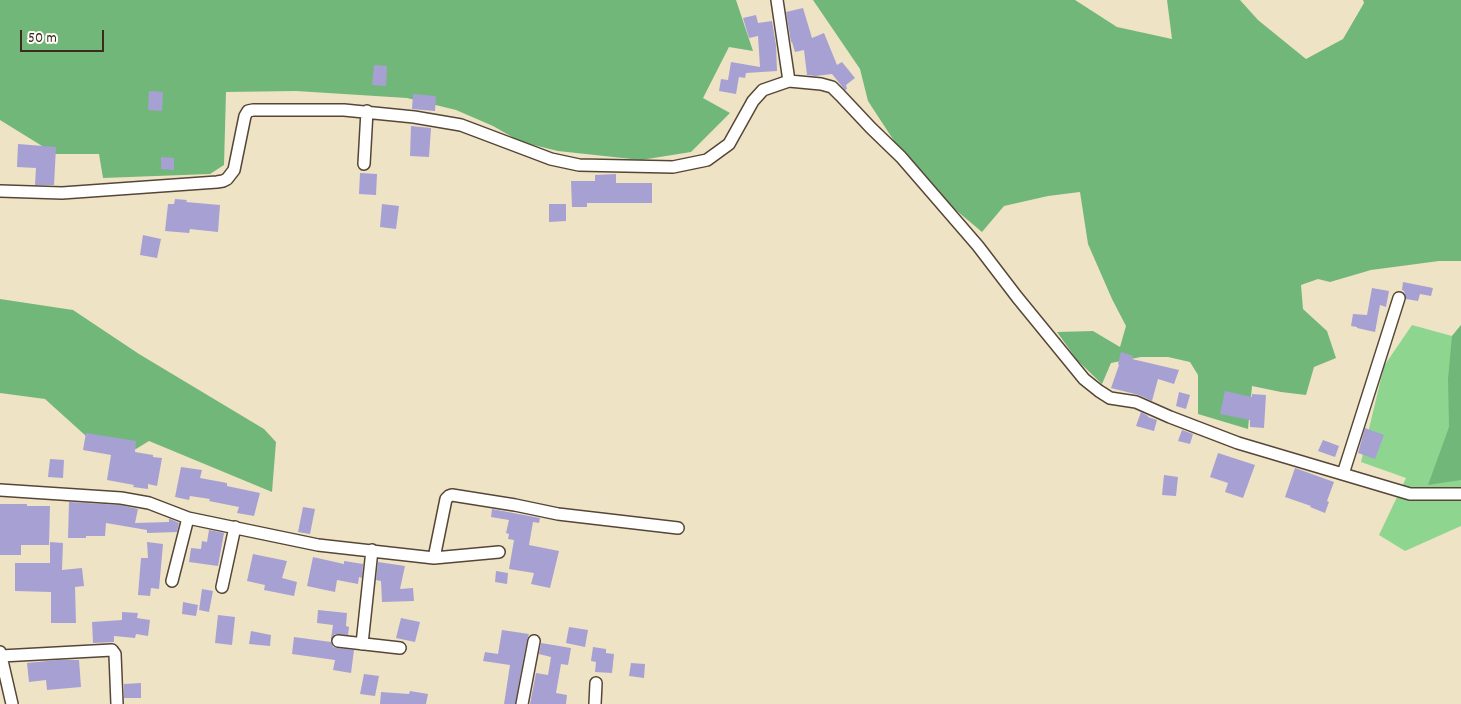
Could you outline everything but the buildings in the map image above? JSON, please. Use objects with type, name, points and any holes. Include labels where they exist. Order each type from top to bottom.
[{"type":"street","points":[[777,0],[789,81]]},
{"type":"street","points":[[0,190],[62,193],[217,182],[227,179],[234,170],[245,116],[248,111],[253,110],[367,111],[414,117],[461,125],[551,159],[579,165],[672,167],[707,160],[729,144],[757,95],[763,90],[789,81],[832,87],[901,157],[978,246],[1017,298],[1084,379],[1099,391],[1110,398],[1136,402],[1238,443],[1410,494],[1461,494]]},
{"type":"street","points":[[364,164],[367,111]]},
{"type":"street","points":[[1344,474],[1399,298]]},
{"type":"street","points":[[0,490],[121,498],[149,503],[188,518],[318,545],[434,558],[499,552]]},
{"type":"street","points":[[434,558],[446,499],[452,495],[558,514],[678,528]]},
{"type":"street","points":[[172,580],[188,518]]},
{"type":"street","points":[[222,587],[235,527]]},
{"type":"street","points":[[362,644],[372,550]]},
{"type":"street","points":[[338,641],[400,648]]},
{"type":"street","points":[[522,704],[534,641]]},
{"type":"street","points":[[12,704],[0,654],[112,650],[115,654],[117,704]]},
{"type":"street","points":[[595,704],[596,683]]},
{"type":"green space","points":[[0,0],[736,0],[753,51],[729,47],[703,98],[730,113],[691,152],[641,160],[558,151],[521,142],[493,126],[456,110],[407,98],[296,91],[226,92],[224,165],[210,174],[103,178],[99,154],[55,154],[0,120]]},
{"type":"green space","points":[[813,0],[1075,0],[1117,27],[1172,39],[1167,0],[1240,0],[1258,20],[1306,59],[1343,39],[1364,3],[1363,0],[1461,0],[1461,261],[1439,261],[1371,270],[1330,282],[1318,279],[1301,285],[1303,309],[1327,331],[1336,358],[1314,367],[1306,395],[1252,386],[1248,429],[1198,414],[1198,375],[1190,362],[1168,357],[1141,357],[1111,363],[1102,384],[1077,360],[1057,332],[1093,331],[1120,347],[1126,326],[1088,244],[1080,192],[1048,196],[1004,206],[982,232],[951,206],[898,147],[868,101],[860,69]]},
{"type":"green space","points":[[0,299],[73,310],[139,354],[264,429],[276,442],[272,492],[149,441],[136,449],[86,436],[45,399],[0,393]]},
{"type":"green space","points":[[1412,325],[1452,336],[1461,325],[1461,526],[1405,551],[1379,535],[1406,478],[1361,462],[1384,366]]},
{"type":"green space","points":[[1461,325],[1461,480],[1428,485],[1449,427],[1448,379],[1452,336]]}]
